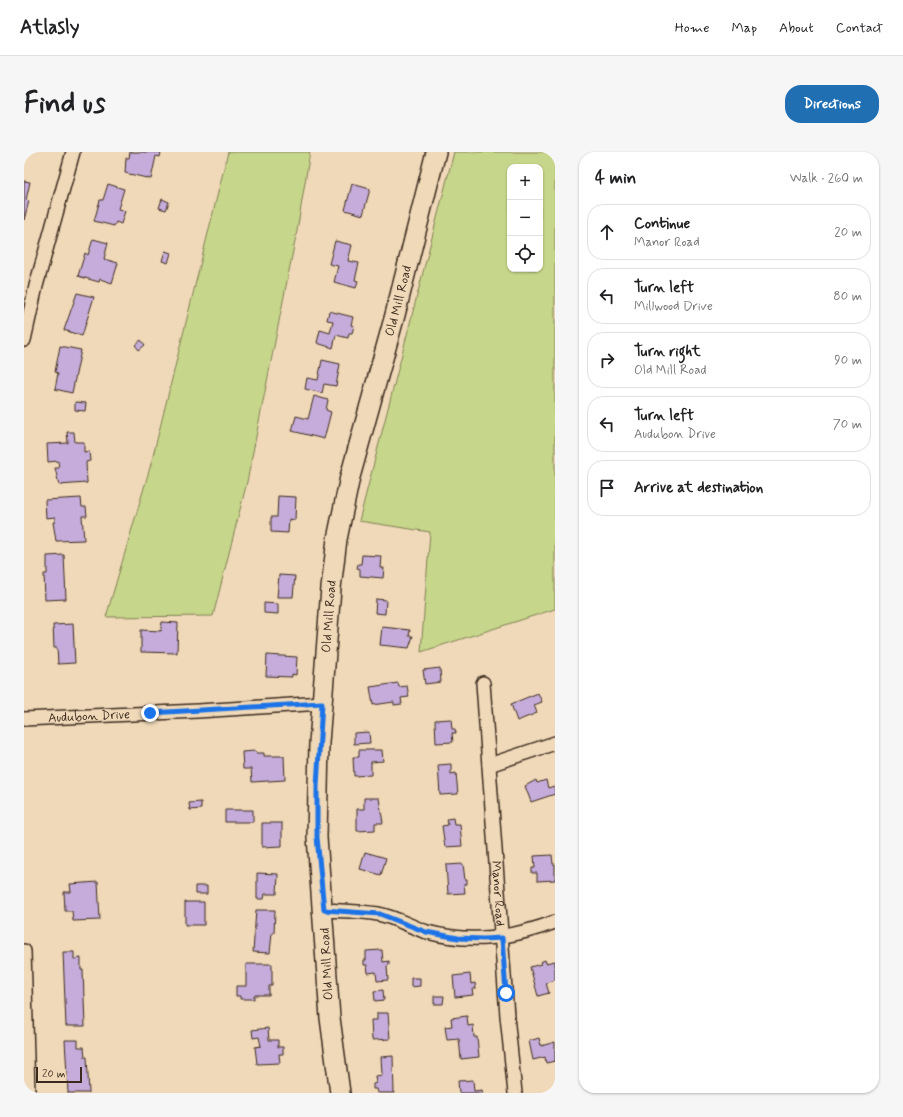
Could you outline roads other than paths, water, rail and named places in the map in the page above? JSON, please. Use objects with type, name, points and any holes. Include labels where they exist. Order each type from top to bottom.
[{"type":"main road","name":"Old Mill Road","points":[[340,1093],[330,1018],[324,910],[317,837],[317,786],[331,588],[343,508],[358,444],[394,322],[436,152]]},
{"type":"street","points":[[24,340],[30,286],[73,152]]},
{"type":"street","name":"Manor Road","points":[[483,683],[515,1093]]},
{"type":"street","name":"Audubon Drive","points":[[24,719],[198,711],[322,703]]},
{"type":"street","points":[[489,765],[555,743]]},
{"type":"street","points":[[324,910],[380,914],[426,932],[458,938],[502,938],[555,922]]},
{"type":"street","points":[[24,951],[28,1093]]}]
